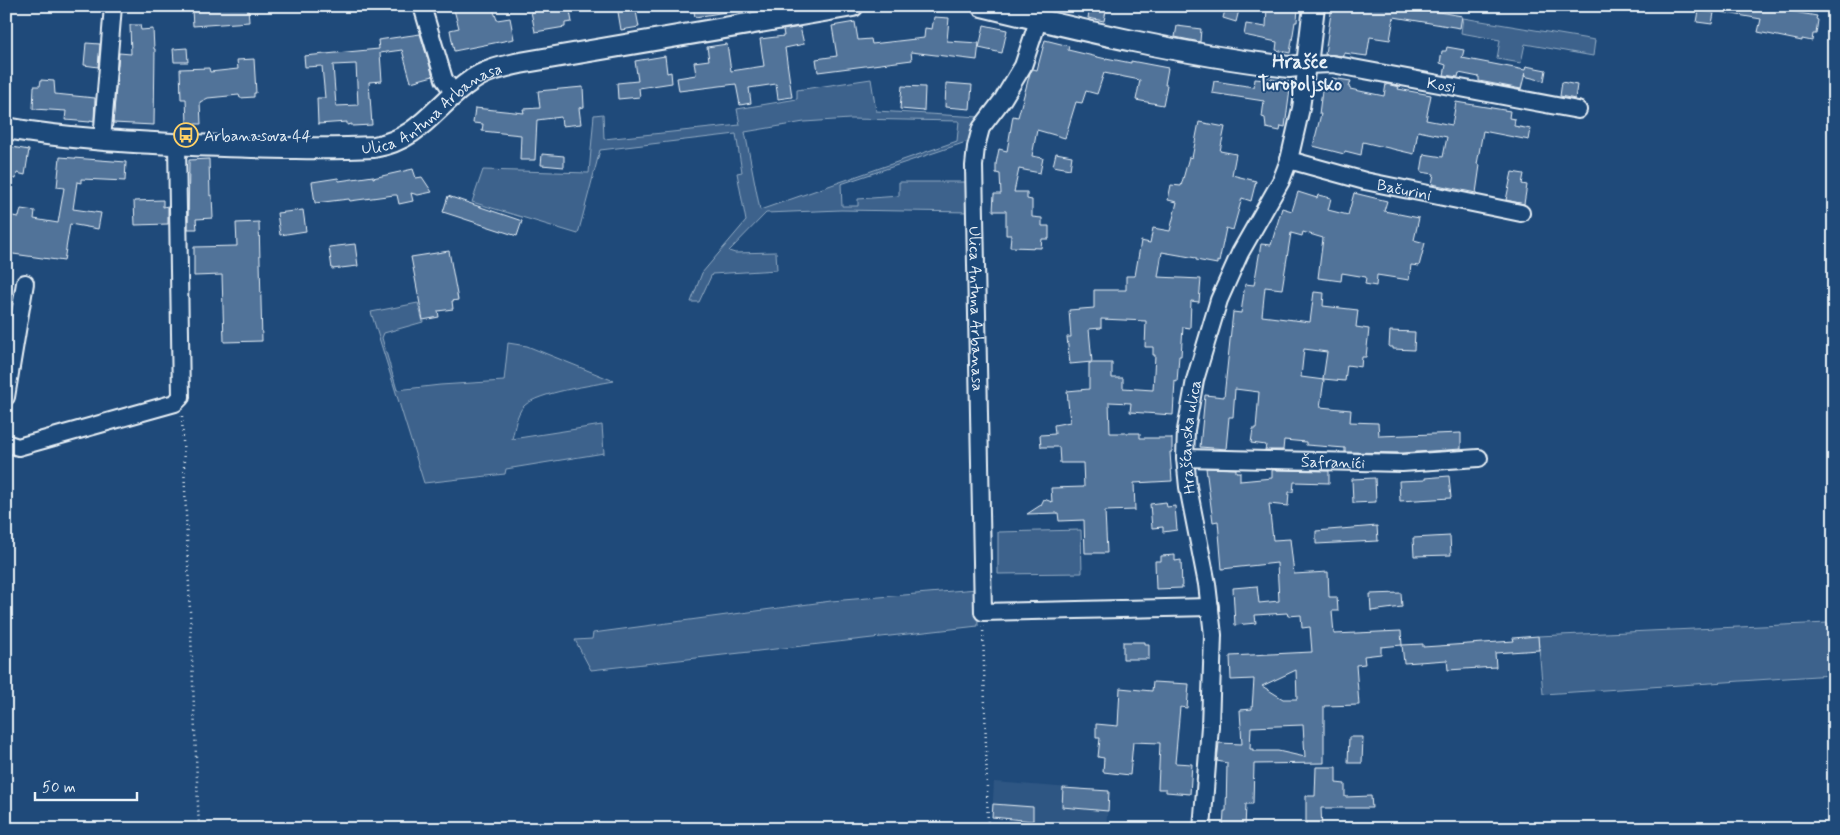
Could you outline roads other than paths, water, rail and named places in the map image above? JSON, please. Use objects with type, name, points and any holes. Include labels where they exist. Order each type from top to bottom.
[{"type":"main road","name":"Ulica Antuna Arbanasa","points":[[6,128],[47,135],[102,140],[233,147],[374,147],[391,143],[406,136],[433,116],[478,76],[506,66],[853,6]]},
{"type":"main road","points":[[982,6],[1017,10],[1038,21],[1169,49],[1289,66],[1306,65],[1314,6]]},
{"type":"street","points":[[102,140],[113,6]]},
{"type":"street","points":[[422,6],[444,79],[455,95]]},
{"type":"street","name":"Ulica Antuna Arbanasa","points":[[1038,21],[1023,66],[1003,99],[981,128],[974,166],[983,612],[1210,607]]},
{"type":"street","name":"Kosi","points":[[1306,65],[1332,64],[1578,110]]},
{"type":"street","name":"Hrašćanska ulica","points":[[1202,829],[1211,707],[1213,635],[1206,576],[1194,525],[1185,458],[1186,430],[1192,394],[1219,300],[1240,253],[1281,182],[1289,160],[1302,108],[1306,65]]},
{"type":"street","points":[[6,443],[18,447],[175,404],[181,397],[177,144]]},
{"type":"street","name":"Bačurini","points":[[1289,160],[1365,181],[1521,213]]},
{"type":"street","points":[[6,397],[25,283]]},
{"type":"street","name":"Šafranići","points":[[1185,458],[1402,463],[1479,458]]},
{"type":"place","name":"Arbanasova 44","points":[[186,135]]},
{"type":"district","name":"Hrašće Turopoljsko","points":[[1300,72]]}]
